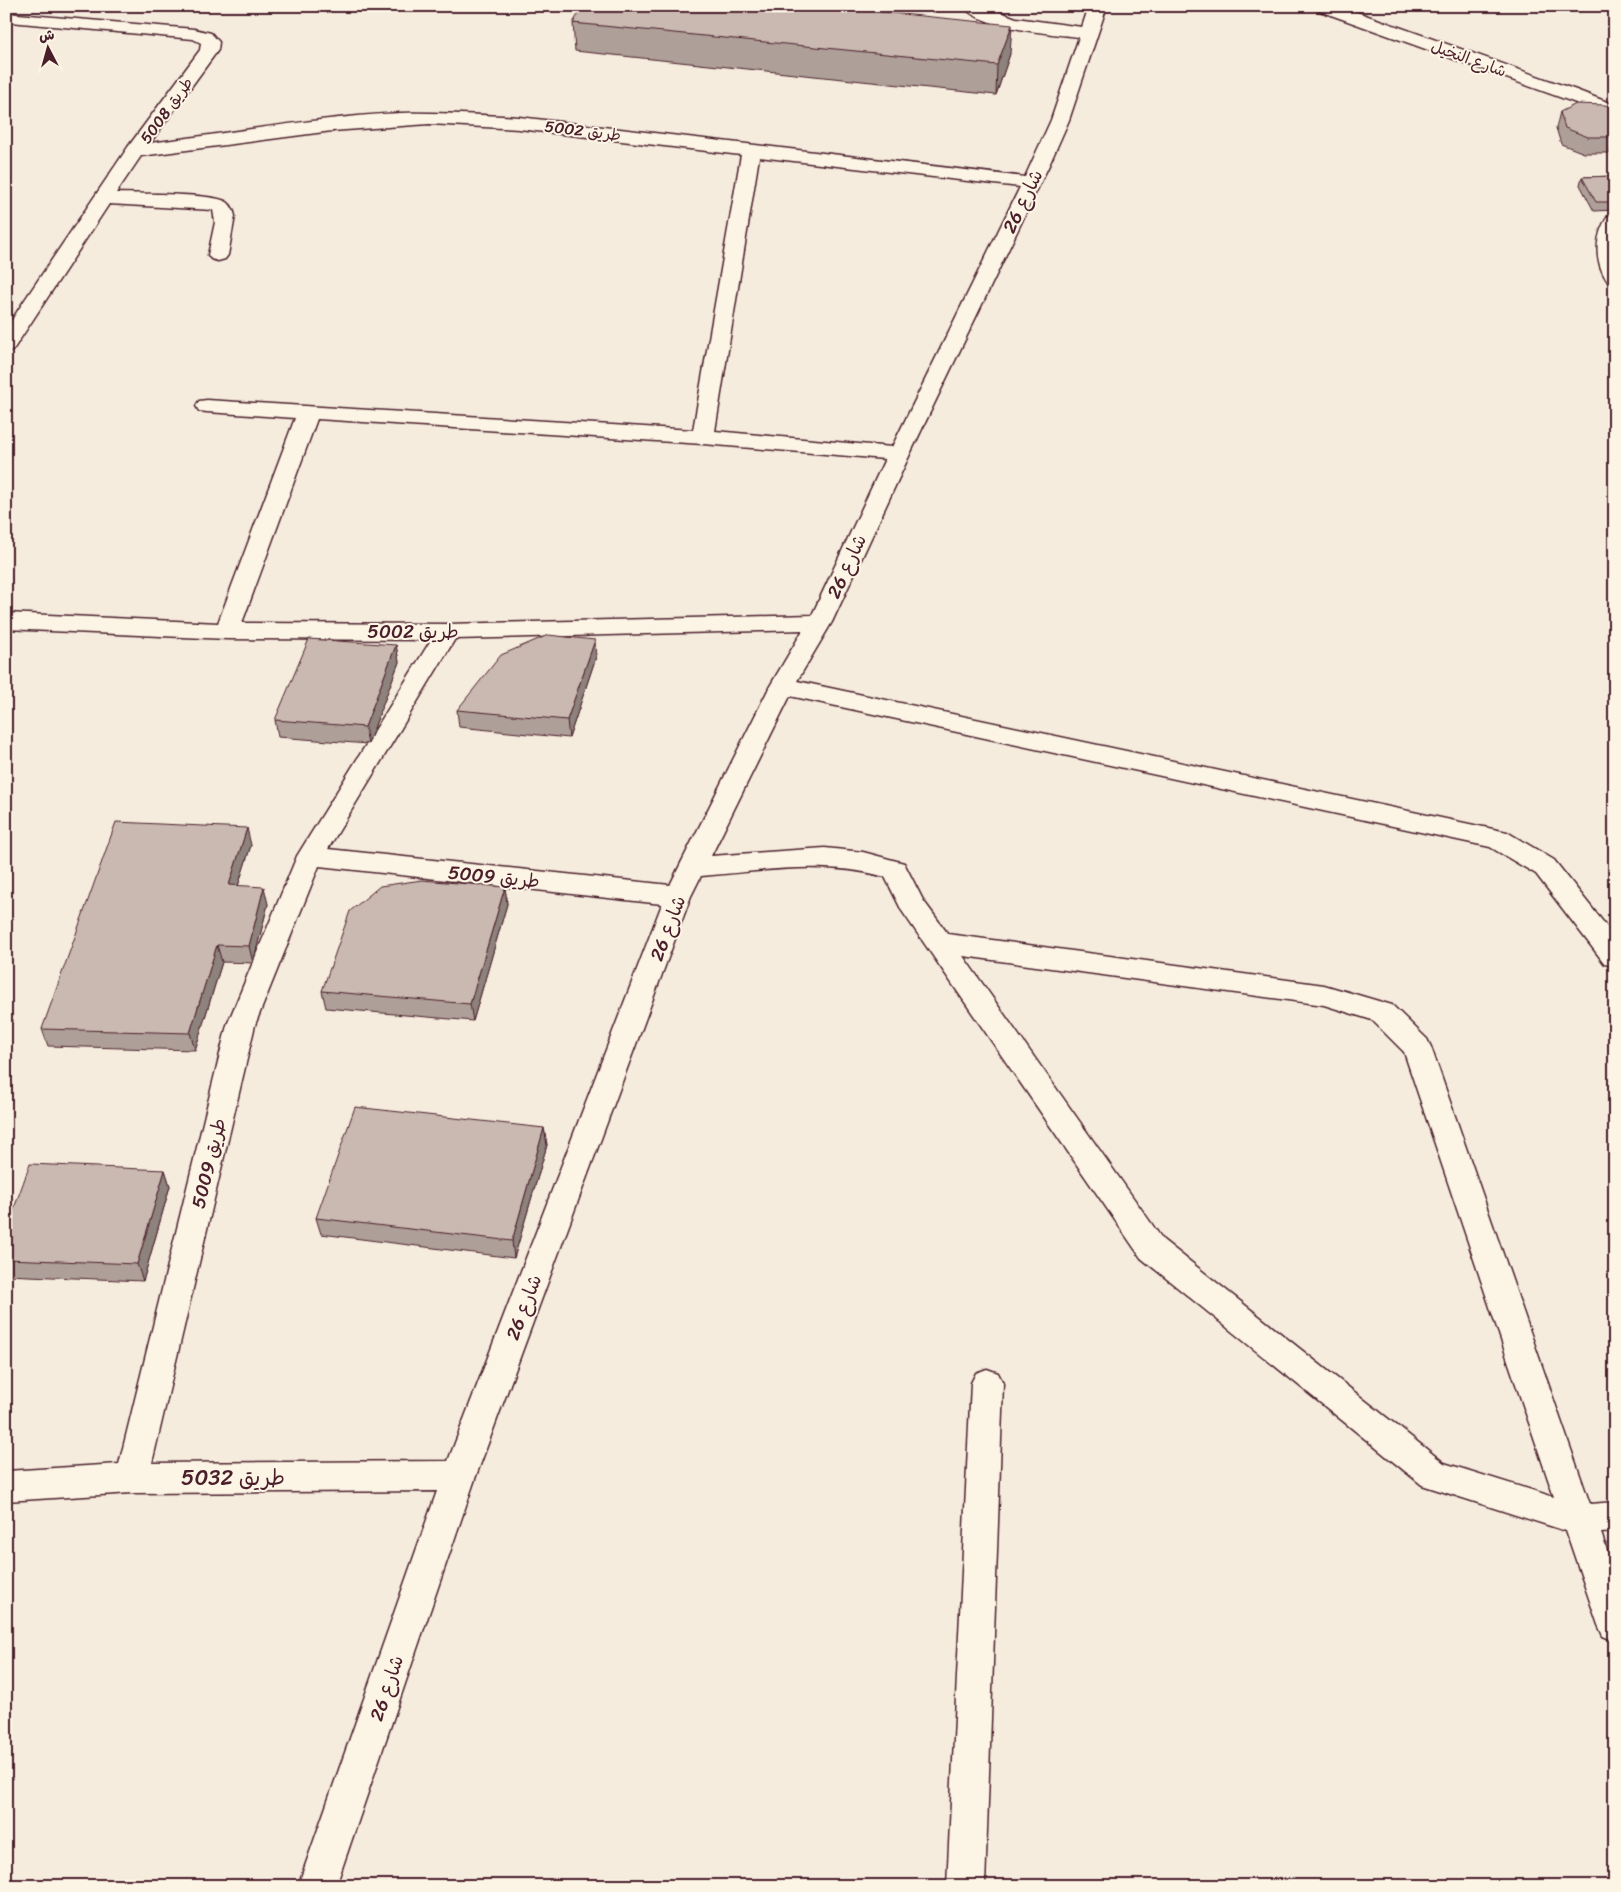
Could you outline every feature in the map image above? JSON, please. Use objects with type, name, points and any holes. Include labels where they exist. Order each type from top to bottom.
[{"type":"street","points":[[8,18],[43,6]]},
{"type":"street","points":[[971,6],[996,18],[1015,24],[1089,33]]},
{"type":"street","name":"شارع 26","points":[[317,1886],[459,1476],[678,896],[782,686],[820,622],[899,454],[1031,183],[1060,120],[1098,6]]},
{"type":"street","name":"شارع النخيل","points":[[1324,6],[1570,94],[1615,112]]},
{"type":"street","name":"طريق 5008","points":[[6,346],[135,151],[209,50],[210,42],[194,34],[8,18]]},
{"type":"street","points":[[1570,94],[1615,96]]},
{"type":"street","name":"طريق 5002","points":[[135,151],[340,124],[400,119],[440,119],[519,123],[1031,183]]},
{"type":"street","points":[[703,436],[750,150]]},
{"type":"street","points":[[104,198],[209,203],[221,207],[226,212],[226,220],[218,255]]},
{"type":"street","points":[[1615,220],[1607,240],[1607,260],[1615,278]]},
{"type":"street","points":[[207,406],[703,436],[899,454]]},
{"type":"street","points":[[227,631],[308,413]]},
{"type":"street","name":"طريق 5002","points":[[6,621],[227,631],[448,632],[820,622]]},
{"type":"street","name":"طريق 5009","points":[[132,1478],[241,1025],[310,856],[448,632]]},
{"type":"street","points":[[782,686],[1498,839],[1545,867],[1615,957]]},
{"type":"street","name":"طريق 5009","points":[[310,856],[678,896]]},
{"type":"street","points":[[693,867],[825,857],[863,861],[895,870],[912,904],[1152,1249],[1434,1475],[1579,1520],[1615,1517]]},
{"type":"street","points":[[939,943],[1324,995],[1382,1012],[1417,1047],[1615,1625]]},
{"type":"street","points":[[966,1886],[986,1382]]},
{"type":"street","name":"طريق 5032","points":[[6,1486],[132,1478],[459,1476]]},
{"type":"building","points":[[583,6],[822,6],[1012,25],[997,65],[573,23]]},
{"type":"building","points":[[1576,104],[1605,105],[1615,109],[1615,137],[1588,137],[1565,128],[1560,112]]},
{"type":"building","points":[[1615,176],[1615,202],[1596,202],[1582,177]]},
{"type":"building","points":[[548,635],[595,640],[567,720],[457,710],[501,655]]},
{"type":"building","points":[[309,639],[396,645],[365,727],[275,720]]},
{"type":"building","points":[[116,822],[247,828],[229,885],[264,887],[249,946],[217,945],[190,1033],[42,1029]]},
{"type":"building","points":[[422,880],[505,887],[470,1004],[322,991],[350,911],[380,886]]},
{"type":"building","points":[[355,1107],[544,1128],[512,1241],[316,1218]]},
{"type":"building","points":[[30,1164],[165,1170],[137,1264],[6,1259],[6,1231]]}]
